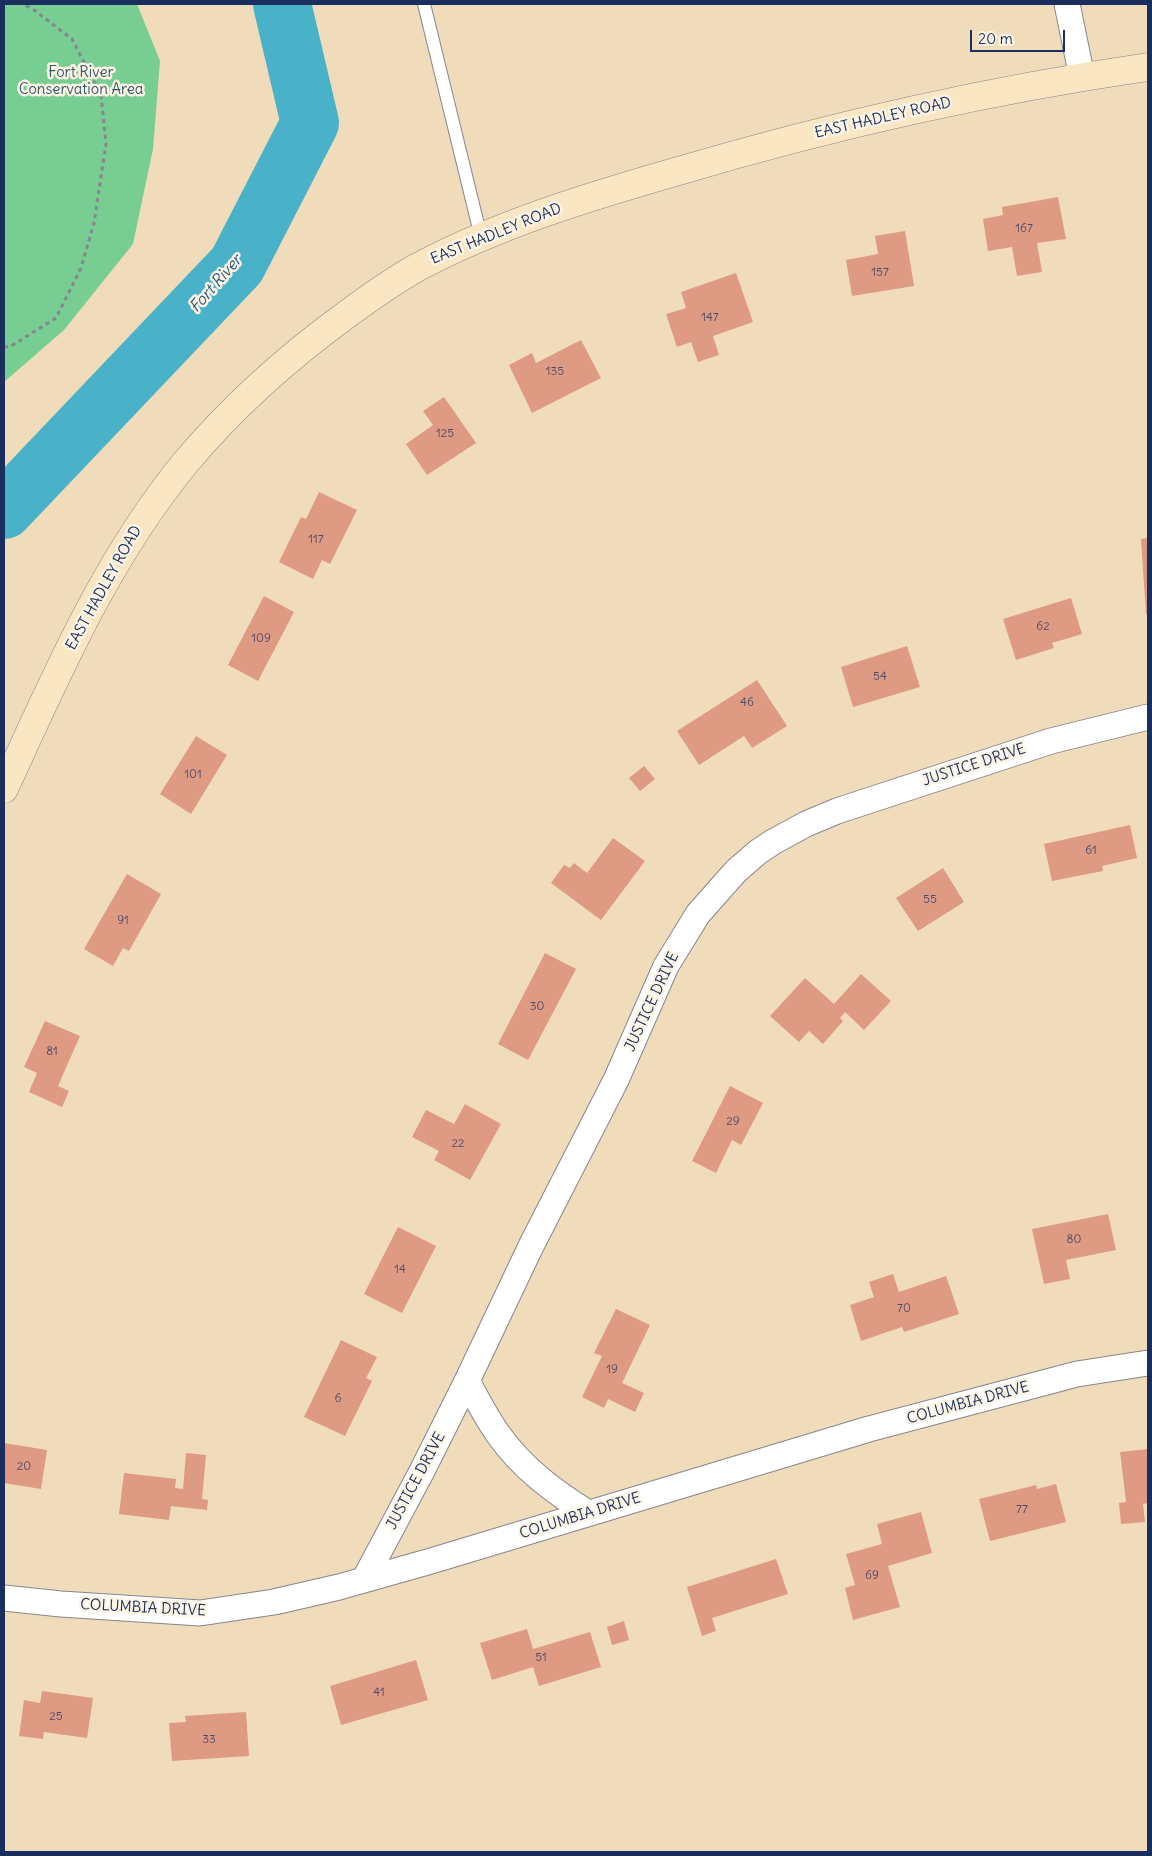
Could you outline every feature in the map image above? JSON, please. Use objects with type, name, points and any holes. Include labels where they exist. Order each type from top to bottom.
[{"type":"street","points":[[1067,4],[1082,77]]},
{"type":"street","name":"EAST HADLEY ROAD","points":[[4,789],[55,678],[104,583],[140,524],[187,462],[244,399],[270,375],[325,330],[384,288],[416,268],[481,237],[604,193],[781,142],[935,106],[1082,77],[1148,67]]},
{"type":"street","name":"JUSTICE DRIVE","points":[[364,1580],[422,1471],[535,1238],[616,1080],[666,966],[698,914],[736,871],[773,842],[806,824],[837,811],[1051,741],[1148,717]]},
{"type":"street","name":"COLUMBIA DRIVE","points":[[4,1598],[61,1604],[200,1613],[274,1602],[364,1580],[922,1415],[1077,1374],[1148,1363]]},
{"type":"street","points":[[466,1381],[490,1422],[512,1452],[544,1484],[588,1513]]},
{"type":"lane","points":[[424,4],[481,237]]},
{"type":"path","points":[[4,347],[12,346],[56,318],[81,268],[94,223],[106,144],[101,95],[72,39],[34,10],[23,4]]},
{"type":"green space","name":"Fort River Conservation Area","points":[[4,4],[137,4],[160,61],[153,149],[133,244],[64,330],[4,382]]},
{"type":"building","points":[[1058,197],[1066,239],[1037,243],[1042,272],[1017,276],[1012,247],[988,251],[983,219],[1003,215],[1002,207]]},
{"type":"building","points":[[905,231],[914,286],[852,296],[846,260],[878,254],[875,236]]},
{"type":"building","points":[[736,273],[753,322],[713,336],[719,355],[698,362],[691,342],[677,347],[666,314],[686,308],[681,292]]},
{"type":"building","points":[[581,340],[601,378],[532,413],[509,365],[532,353],[536,363]]},
{"type":"building","points":[[444,397],[476,443],[427,475],[406,444],[433,425],[423,411]]},
{"type":"building","points":[[319,492],[357,510],[330,564],[322,560],[313,579],[279,562],[301,517],[306,519]]},
{"type":"building","points":[[1148,538],[1148,614],[1146,614],[1141,539]]},
{"type":"building","points":[[264,596],[294,612],[258,681],[228,665]]},
{"type":"building","points":[[1071,598],[1082,634],[1052,643],[1054,648],[1016,660],[1003,619]]},
{"type":"building","points":[[907,646],[920,687],[853,707],[841,667]]},
{"type":"building","points":[[757,680],[787,726],[752,748],[744,736],[699,765],[677,731]]},
{"type":"building","points":[[196,736],[227,755],[191,814],[160,794]]},
{"type":"building","points":[[644,766],[655,779],[640,791],[629,778]]},
{"type":"building","points":[[1130,825],[1137,858],[1102,866],[1103,871],[1052,881],[1044,844]]},
{"type":"building","points":[[613,838],[645,861],[601,920],[551,883],[564,865],[570,868],[574,863],[587,873]]},
{"type":"building","points":[[943,868],[964,902],[918,931],[896,898]]},
{"type":"building","points":[[127,874],[161,894],[129,951],[123,948],[113,966],[84,949]]},
{"type":"building","points":[[545,953],[576,969],[528,1060],[498,1044]]},
{"type":"building","points":[[861,974],[891,1001],[864,1030],[845,1012],[840,1018],[843,1021],[823,1044],[809,1031],[799,1042],[770,1016],[805,978],[834,1004]]},
{"type":"building","points":[[45,1021],[80,1036],[58,1086],[69,1091],[62,1107],[29,1092],[37,1073],[24,1067]]},
{"type":"building","points":[[730,1086],[763,1103],[741,1145],[732,1140],[716,1173],[692,1161]]},
{"type":"building","points":[[465,1104],[501,1124],[470,1180],[434,1160],[439,1151],[412,1137],[426,1110],[454,1124]]},
{"type":"building","points":[[1108,1214],[1116,1250],[1066,1260],[1070,1279],[1044,1284],[1032,1229]]},
{"type":"building","points":[[398,1227],[436,1246],[402,1313],[364,1294]]},
{"type":"building","points":[[893,1274],[899,1292],[946,1276],[959,1314],[904,1332],[902,1327],[861,1341],[850,1305],[874,1297],[869,1282]]},
{"type":"building","points":[[616,1309],[650,1325],[622,1383],[644,1393],[635,1412],[608,1399],[604,1408],[582,1397],[602,1356],[594,1353]]},
{"type":"building","points":[[341,1340],[377,1357],[366,1378],[372,1381],[345,1436],[304,1417]]},
{"type":"building","points":[[4,1443],[47,1450],[41,1489],[4,1483]]},
{"type":"building","points":[[1148,1449],[1148,1503],[1143,1504],[1145,1522],[1121,1524],[1119,1503],[1126,1502],[1120,1452]]},
{"type":"building","points":[[186,1453],[206,1455],[202,1499],[208,1500],[207,1510],[171,1506],[169,1520],[119,1514],[124,1473],[176,1479],[175,1488],[183,1489]]},
{"type":"building","points":[[1056,1484],[1066,1522],[990,1541],[979,1499],[1036,1485],[1037,1489]]},
{"type":"building","points":[[921,1512],[932,1553],[888,1566],[900,1607],[853,1620],[845,1588],[855,1585],[846,1554],[882,1544],[877,1524]]},
{"type":"building","points":[[776,1559],[788,1594],[712,1618],[716,1631],[702,1636],[687,1587]]},
{"type":"building","points":[[624,1621],[629,1640],[612,1645],[607,1627]]},
{"type":"building","points":[[527,1629],[533,1649],[590,1632],[601,1667],[539,1686],[533,1667],[492,1680],[480,1643]]},
{"type":"building","points":[[416,1660],[428,1700],[341,1725],[330,1686]]},
{"type":"building","points":[[42,1691],[93,1698],[87,1738],[44,1732],[43,1739],[19,1736],[24,1700],[40,1703]]},
{"type":"building","points":[[246,1712],[249,1756],[172,1761],[169,1723],[186,1722],[185,1716]]},
{"type":"waterway","name":"Fort River","points":[[4,510],[237,265],[310,123],[282,4]]}]
